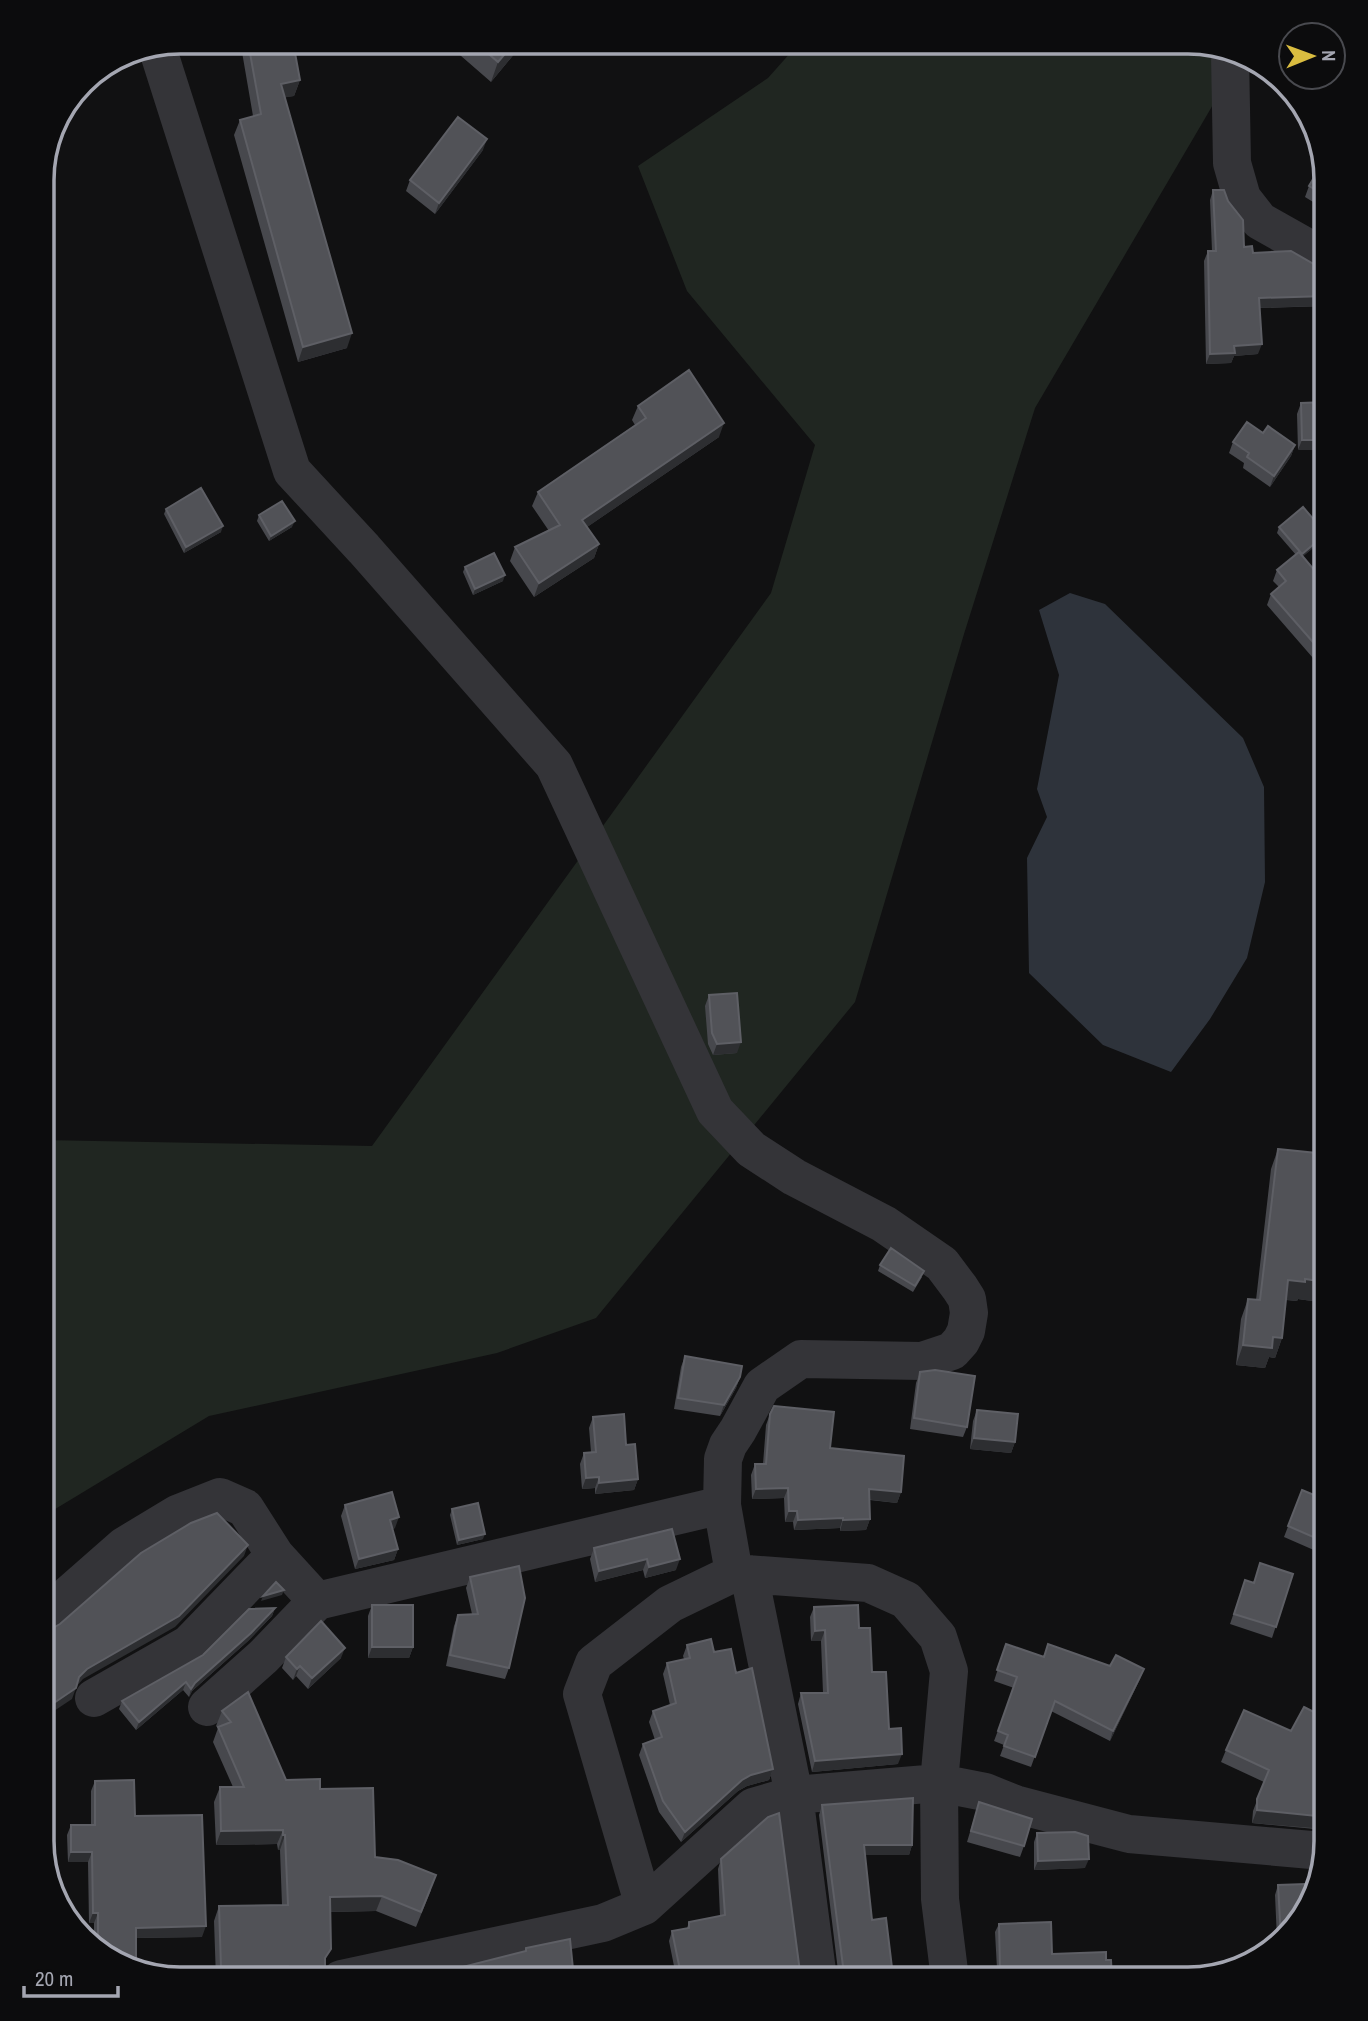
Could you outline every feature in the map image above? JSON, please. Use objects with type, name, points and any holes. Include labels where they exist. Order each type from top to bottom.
[{"type":"street","points":[[160,56],[292,471],[554,765],[715,1111],[751,1149],[794,1177],[884,1224],[942,1264],[967,1299],[970,1313],[966,1331],[952,1351],[922,1361],[801,1359],[762,1386],[723,1459],[722,1504],[794,1795],[816,1967]]},
{"type":"street","points":[[1230,62],[1232,163],[1242,198],[1260,221],[1314,251]]},
{"type":"street","points":[[54,1607],[124,1546],[177,1514],[220,1497],[245,1508],[275,1555],[317,1601]]},
{"type":"street","points":[[207,1707],[263,1657],[317,1601],[722,1504]]},
{"type":"street","points":[[94,1698],[189,1644],[275,1555]]},
{"type":"street","points":[[644,1906],[582,1694],[594,1663],[670,1604],[741,1573],[867,1583],[906,1600],[938,1637],[949,1671],[939,1783],[940,1899],[948,1967]]},
{"type":"street","points":[[401,1966],[603,1923],[644,1906],[753,1807],[794,1795],[939,1783],[985,1792],[1015,1804],[1129,1834],[1313,1850]]},
{"type":"shaded area","points":[[789,55],[1196,55],[1237,64],[1035,408],[964,634],[855,1002],[596,1318],[497,1353],[209,1416],[54,1510],[54,1140],[372,1146],[771,593],[815,445],[687,291],[638,166],[768,78]]},
{"type":"shaded area","points":[[1070,593],[1105,604],[1243,738],[1264,787],[1265,882],[1247,958],[1210,1019],[1171,1072],[1103,1045],[1029,973],[1027,858],[1047,817],[1037,789],[1059,675],[1039,610]]},
{"type":"building","points":[[250,54],[295,54],[300,80],[281,84],[352,333],[303,347],[240,120],[261,114]]},
{"type":"building","points":[[489,54],[505,54],[498,62]]},
{"type":"building","points":[[458,117],[487,139],[439,203],[410,180]]},
{"type":"building","points":[[1213,190],[1224,190],[1228,201],[1243,220],[1244,247],[1252,246],[1253,253],[1291,251],[1314,264],[1314,296],[1259,298],[1262,344],[1234,346],[1235,353],[1210,354],[1208,251],[1216,251]]},
{"type":"building","points":[[689,370],[724,423],[582,520],[599,544],[539,583],[515,547],[560,525],[538,492],[646,418],[638,406]]},
{"type":"building","points":[[1314,402],[1314,440],[1302,440],[1301,403]]},
{"type":"building","points":[[1247,422],[1263,433],[1268,426],[1295,445],[1274,476],[1247,457],[1249,453],[1233,442]]},
{"type":"building","points":[[201,488],[223,526],[186,547],[166,509]]},
{"type":"building","points":[[282,501],[295,521],[271,536],[259,515]]},
{"type":"building","points":[[1303,507],[1314,520],[1314,544],[1302,554],[1279,527]]},
{"type":"building","points":[[1299,552],[1314,570],[1314,643],[1271,594],[1286,581],[1277,570]]},
{"type":"building","points":[[494,553],[505,575],[475,589],[465,567]]},
{"type":"building","points":[[737,993],[741,1042],[717,1044],[712,1033],[709,995]]},
{"type":"building","points":[[1278,1149],[1314,1153],[1314,1280],[1288,1280],[1282,1338],[1273,1337],[1272,1348],[1243,1345],[1248,1299],[1260,1300]]},
{"type":"building","points":[[891,1248],[924,1271],[915,1286],[880,1265]]},
{"type":"building","points":[[685,1356],[742,1366],[740,1377],[724,1405],[678,1398]]},
{"type":"building","points":[[935,1370],[975,1376],[967,1427],[914,1418],[920,1372]]},
{"type":"building","points":[[774,1406],[834,1412],[830,1448],[904,1456],[901,1492],[869,1489],[870,1519],[798,1520],[797,1511],[789,1511],[788,1488],[756,1489],[755,1464],[766,1464],[770,1414]]},
{"type":"building","points":[[977,1410],[1018,1414],[1015,1442],[974,1438]]},
{"type":"building","points":[[624,1414],[626,1445],[635,1444],[638,1479],[599,1483],[599,1477],[586,1478],[584,1453],[596,1452],[593,1417]]},
{"type":"building","points":[[1302,1490],[1314,1495],[1314,1537],[1288,1526]]},
{"type":"building","points":[[392,1492],[399,1517],[390,1520],[398,1549],[359,1559],[345,1505]]},
{"type":"building","points":[[478,1503],[485,1534],[459,1540],[452,1509]]},
{"type":"building","points":[[217,1513],[248,1545],[179,1616],[87,1669],[79,1677],[76,1688],[54,1703],[54,1627],[141,1553],[191,1523]]},
{"type":"building","points":[[672,1529],[680,1559],[649,1567],[647,1559],[599,1571],[594,1548]]},
{"type":"building","points":[[1260,1563],[1293,1574],[1276,1627],[1234,1614],[1245,1580],[1254,1583]]},
{"type":"building","points":[[519,1566],[525,1598],[509,1668],[450,1655],[458,1615],[478,1614],[470,1577]]},
{"type":"building","points":[[276,1582],[284,1590],[263,1596]]},
{"type":"building","points":[[372,1605],[413,1605],[413,1647],[372,1647]]},
{"type":"building","points":[[858,1605],[859,1628],[870,1628],[872,1672],[886,1672],[889,1729],[901,1728],[902,1754],[815,1761],[801,1693],[828,1693],[825,1630],[815,1631],[814,1607]]},
{"type":"building","points":[[275,1608],[191,1689],[186,1682],[139,1722],[122,1701],[203,1655],[249,1609]]},
{"type":"building","points":[[321,1621],[345,1648],[312,1678],[300,1666],[297,1669],[286,1657]]},
{"type":"building","points":[[711,1639],[714,1652],[731,1649],[736,1673],[752,1668],[773,1769],[742,1780],[685,1832],[663,1801],[643,1744],[662,1737],[653,1711],[676,1703],[667,1663],[690,1658],[687,1645]]},
{"type":"building","points":[[1006,1644],[1044,1657],[1048,1644],[1110,1666],[1116,1655],[1144,1669],[1113,1731],[1055,1701],[1035,1757],[1004,1746],[1008,1735],[998,1731],[1017,1677],[997,1670]]},
{"type":"building","points":[[248,1692],[286,1780],[320,1779],[320,1789],[373,1788],[375,1857],[398,1860],[436,1875],[421,1912],[382,1896],[330,1897],[331,1949],[325,1958],[325,1966],[221,1966],[219,1906],[288,1905],[283,1830],[221,1831],[220,1787],[244,1787],[218,1727],[231,1722],[222,1711]]},
{"type":"building","points":[[1304,1707],[1314,1712],[1314,1816],[1257,1810],[1257,1799],[1269,1770],[1226,1750],[1244,1710],[1291,1731]]},
{"type":"building","points":[[134,1780],[135,1816],[202,1815],[206,1926],[136,1928],[136,1958],[110,1946],[98,1936],[98,1913],[93,1913],[92,1852],[71,1852],[71,1825],[95,1825],[95,1781]]},
{"type":"building","points":[[913,1798],[912,1845],[864,1845],[872,1920],[886,1918],[892,1967],[843,1967],[822,1805]]},
{"type":"building","points":[[979,1802],[1032,1819],[1024,1846],[971,1831]]},
{"type":"building","points":[[779,1813],[799,1967],[679,1966],[672,1931],[689,1928],[689,1922],[725,1915],[721,1859],[768,1817]]},
{"type":"building","points":[[1075,1832],[1088,1836],[1089,1859],[1038,1861],[1037,1833]]},
{"type":"building","points":[[1306,1884],[1297,1904],[1280,1926],[1278,1885]]},
{"type":"building","points":[[1051,1922],[1052,1954],[1106,1952],[1106,1960],[1111,1960],[1111,1967],[1000,1967],[999,1924]]},
{"type":"building","points":[[570,1939],[573,1966],[466,1966],[526,1951],[526,1948]]}]
